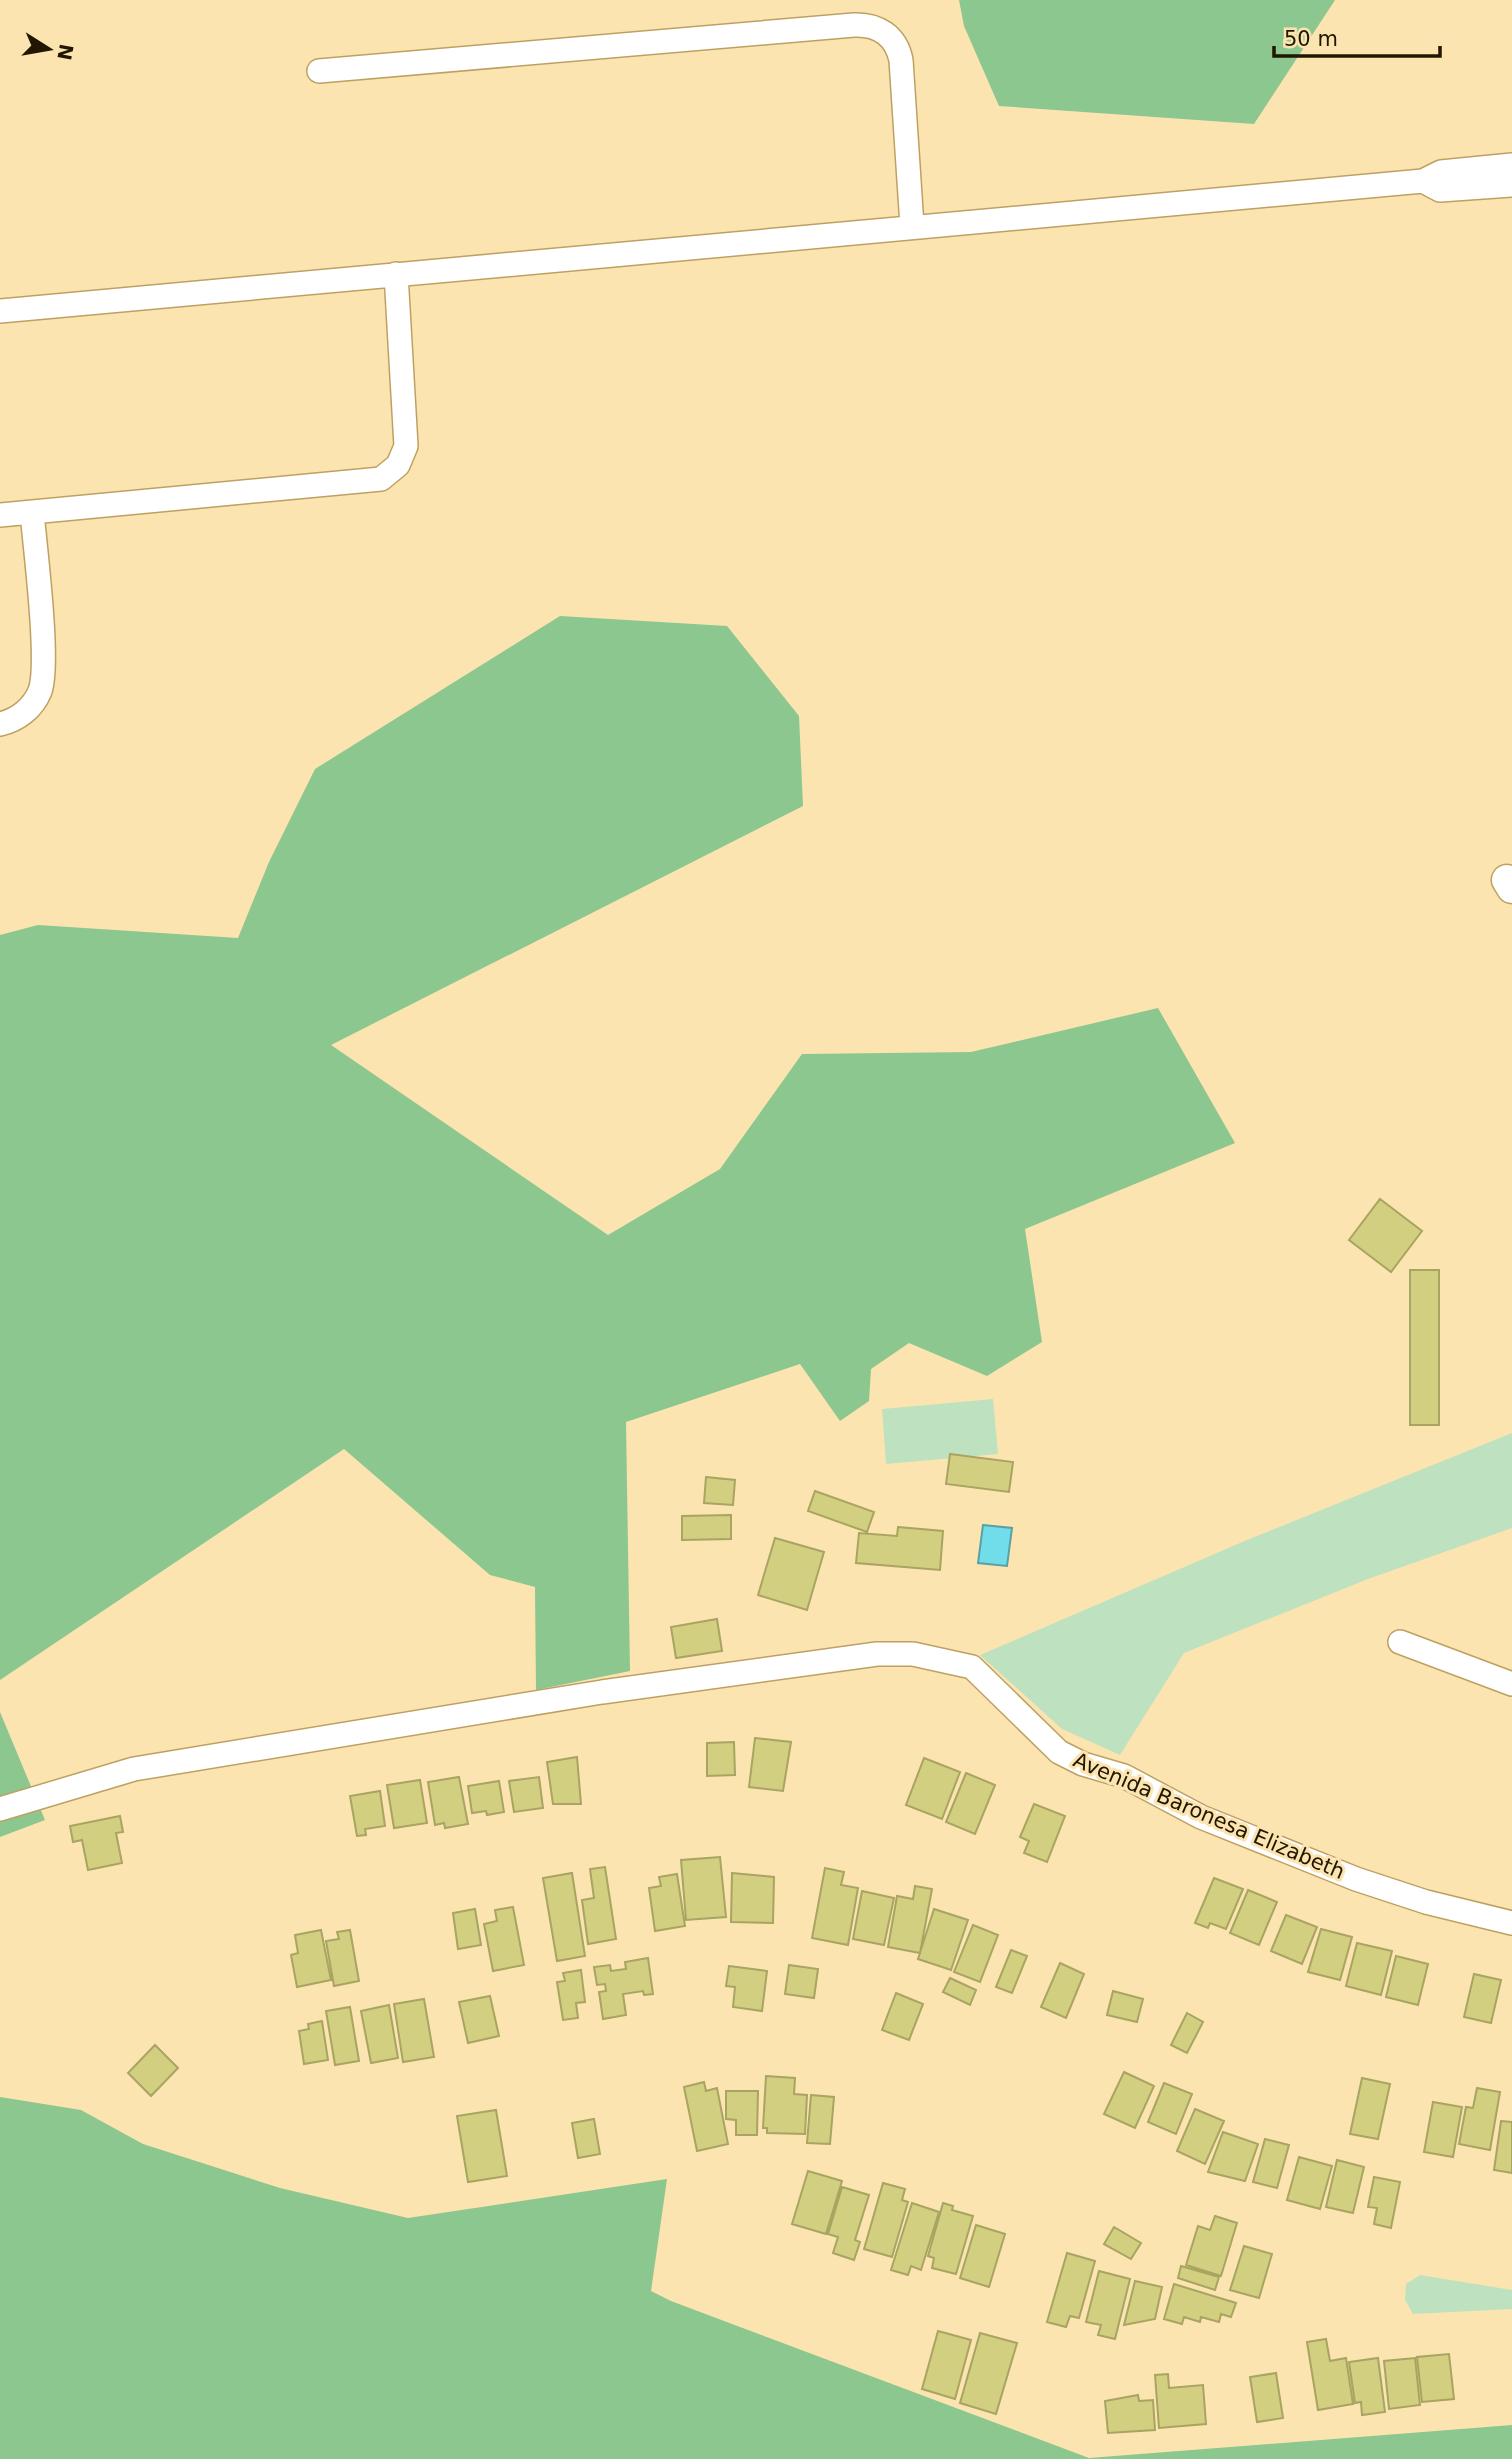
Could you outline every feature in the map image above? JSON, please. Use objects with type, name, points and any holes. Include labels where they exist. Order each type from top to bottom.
[{"type":"street","points":[[319,71],[840,26],[873,26],[890,36],[901,60],[912,226]]},
{"type":"street","points":[[0,311],[1423,181],[1440,190],[1504,176]]},
{"type":"street","points":[[0,515],[370,482],[390,473],[403,456],[407,435],[396,274]]},
{"type":"street","points":[[0,724],[13,720],[31,706],[43,679],[32,512]]},
{"type":"street","points":[[1401,1642],[1512,1684]]},
{"type":"street","name":"Avenida Baronesa Elizabeth","points":[[0,1809],[134,1769],[602,1692],[877,1654],[913,1654],[972,1667],[1049,1744],[1083,1764],[1124,1776],[1201,1816],[1356,1879],[1426,1902],[1512,1923]]},
{"type":"green space","points":[[959,0],[1335,0],[1254,124],[999,106],[964,26]]},
{"type":"green space","points":[[560,616],[727,626],[799,716],[803,806],[331,1045],[608,1235],[720,1169],[802,1054],[971,1052],[1158,1008],[1235,1143],[1025,1229],[1042,1342],[987,1376],[909,1343],[871,1369],[869,1401],[840,1421],[800,1364],[626,1422],[630,1671],[536,1690],[535,1587],[490,1575],[344,1449],[0,1680],[0,935],[38,925],[238,938],[269,862],[315,769]]},
{"type":"green space","points":[[993,1399],[998,1454],[886,1464],[882,1409]]},
{"type":"green space","points":[[1512,1433],[1512,1528],[1368,1579],[1184,1653],[1120,1755],[1062,1729],[980,1655],[1247,1540]]},
{"type":"green space","points":[[0,1712],[45,1820],[0,1837]]},
{"type":"green space","points":[[0,2097],[81,2110],[143,2144],[280,2188],[408,2218],[667,2179],[651,2291],[671,2301],[1089,2458],[1512,2425],[1512,2459],[0,2459]]},
{"type":"green space","points":[[1420,2275],[1512,2290],[1512,2309],[1413,2314],[1405,2300],[1406,2284]]},
{"type":"water","points":[[983,1525],[1012,1528],[1007,1566],[978,1563]]},
{"type":"building","points":[[1380,1199],[1422,1231],[1391,1272],[1349,1240]]},
{"type":"building","points":[[1410,1270],[1439,1270],[1439,1425],[1410,1425]]},
{"type":"building","points":[[950,1454],[1013,1462],[1009,1492],[946,1484]]},
{"type":"building","points":[[706,1477],[735,1480],[733,1505],[704,1503]]},
{"type":"building","points":[[815,1491],[874,1512],[867,1532],[808,1511]]},
{"type":"building","points":[[731,1515],[731,1539],[682,1540],[682,1516]]},
{"type":"building","points":[[898,1527],[943,1531],[940,1570],[856,1563],[859,1533],[897,1536]]},
{"type":"building","points":[[775,1538],[824,1552],[807,1610],[758,1595]]},
{"type":"building","points":[[717,1619],[722,1651],[676,1658],[671,1627]]},
{"type":"building","points":[[755,1738],[791,1742],[783,1791],[749,1787]]},
{"type":"building","points":[[734,1742],[735,1775],[707,1776],[707,1743]]},
{"type":"building","points":[[577,1757],[581,1804],[553,1804],[547,1762]]},
{"type":"building","points":[[924,1758],[960,1772],[942,1819],[906,1805]]},
{"type":"building","points":[[966,1773],[995,1785],[975,1834],[946,1822]]},
{"type":"building","points":[[459,1777],[468,1824],[445,1828],[444,1823],[435,1825],[428,1782]]},
{"type":"building","points":[[539,1777],[543,1808],[514,1812],[509,1781]]},
{"type":"building","points":[[420,1780],[427,1823],[394,1828],[387,1785]]},
{"type":"building","points":[[499,1781],[504,1812],[487,1815],[486,1811],[472,1813],[468,1786]]},
{"type":"building","points":[[380,1791],[385,1826],[365,1829],[366,1835],[357,1836],[350,1796]]},
{"type":"building","points":[[1034,1804],[1065,1816],[1047,1862],[1024,1853],[1029,1841],[1020,1837]]},
{"type":"building","points":[[120,1816],[123,1832],[116,1833],[122,1863],[88,1870],[82,1840],[73,1842],[70,1826]]},
{"type":"building","points":[[720,1857],[726,1917],[686,1920],[681,1860]]},
{"type":"building","points":[[605,1867],[616,1939],[588,1944],[582,1900],[594,1898],[590,1869]]},
{"type":"building","points":[[825,1868],[844,1872],[841,1885],[858,1888],[848,1945],[812,1938]]},
{"type":"building","points":[[572,1873],[585,1956],[557,1961],[543,1878]]},
{"type":"building","points":[[732,1873],[774,1877],[773,1923],[731,1922]]},
{"type":"building","points":[[677,1874],[685,1926],[655,1931],[649,1888],[661,1886],[659,1877]]},
{"type":"building","points":[[1214,1878],[1243,1889],[1226,1929],[1210,1923],[1208,1928],[1195,1923]]},
{"type":"building","points":[[915,1886],[932,1889],[920,1953],[888,1947],[897,1896],[913,1899]]},
{"type":"building","points":[[1248,1890],[1277,1902],[1259,1945],[1230,1933]]},
{"type":"building","points":[[862,1891],[894,1898],[884,1945],[853,1939]]},
{"type":"building","points":[[513,1907],[524,1965],[493,1971],[484,1924],[497,1921],[495,1910]]},
{"type":"building","points":[[475,1909],[481,1945],[458,1949],[453,1913]]},
{"type":"building","points":[[934,1909],[968,1920],[951,1970],[918,1959]]},
{"type":"building","points":[[1286,1915],[1317,1927],[1302,1964],[1271,1951]]},
{"type":"building","points":[[973,1925],[998,1935],[980,1982],[954,1972]]},
{"type":"building","points":[[1321,1929],[1352,1937],[1340,1980],[1308,1972]]},
{"type":"building","points":[[321,1930],[331,1980],[297,1987],[291,1955],[298,1953],[295,1935]]},
{"type":"building","points":[[350,1930],[359,1981],[334,1986],[326,1941],[339,1939],[337,1932]]},
{"type":"building","points":[[1357,1943],[1392,1951],[1381,1995],[1346,1986]]},
{"type":"building","points":[[1011,1950],[1027,1956],[1012,1993],[996,1987]]},
{"type":"building","points":[[1396,1956],[1428,1964],[1418,2005],[1386,1997]]},
{"type":"building","points":[[648,1958],[653,1994],[644,1995],[643,1991],[623,1994],[626,2015],[603,2019],[599,1992],[606,1991],[605,1984],[597,1985],[594,1967],[610,1965],[611,1971],[626,1969],[625,1962]]},
{"type":"building","points":[[1060,1963],[1084,1974],[1066,2018],[1041,2007]]},
{"type":"building","points":[[789,1965],[818,1969],[814,1998],[785,1994]]},
{"type":"building","points":[[729,1966],[767,1971],[762,2011],[733,2007],[735,1987],[726,1986]]},
{"type":"building","points":[[581,1970],[585,2002],[576,2003],[578,2018],[563,2020],[557,1982],[565,1981],[563,1973]]},
{"type":"building","points":[[1474,1974],[1501,1980],[1491,2023],[1464,2017]]},
{"type":"building","points":[[950,1978],[976,1990],[970,2005],[943,1992]]},
{"type":"building","points":[[1113,1991],[1143,1999],[1137,2022],[1107,2015]]},
{"type":"building","points":[[896,1993],[923,2004],[909,2040],[882,2030]]},
{"type":"building","points":[[490,1996],[499,2036],[468,2043],[459,2002]]},
{"type":"building","points":[[424,1999],[434,2057],[403,2062],[394,2004]]},
{"type":"building","points":[[389,2005],[398,2058],[371,2063],[361,2011]]},
{"type":"building","points":[[350,2007],[359,2061],[335,2065],[326,2011]]},
{"type":"building","points":[[1187,2013],[1203,2022],[1187,2053],[1171,2045]]},
{"type":"building","points":[[322,2021],[328,2060],[304,2064],[299,2031],[309,2029],[308,2024]]},
{"type":"building","points":[[155,2045],[178,2068],[151,2096],[128,2073]]},
{"type":"building","points":[[1124,2072],[1154,2086],[1135,2128],[1104,2114]]},
{"type":"building","points":[[766,2076],[795,2078],[794,2094],[807,2095],[805,2134],[767,2133],[767,2128],[763,2128]]},
{"type":"building","points":[[1362,2078],[1390,2084],[1378,2139],[1350,2134]]},
{"type":"building","points":[[704,2082],[706,2091],[717,2088],[728,2144],[697,2151],[684,2087]]},
{"type":"building","points":[[1164,2083],[1192,2094],[1176,2134],[1148,2122]]},
{"type":"building","points":[[1477,2088],[1500,2092],[1490,2150],[1459,2144],[1466,2107],[1473,2108]]},
{"type":"building","points":[[726,2091],[758,2091],[757,2135],[736,2135],[736,2120],[726,2119]]},
{"type":"building","points":[[811,2095],[834,2097],[830,2144],[807,2143]]},
{"type":"building","points":[[1433,2102],[1462,2107],[1453,2157],[1424,2152]]},
{"type":"building","points":[[1195,2109],[1224,2121],[1205,2164],[1177,2151]]},
{"type":"building","points":[[496,2110],[507,2176],[468,2182],[457,2116]]},
{"type":"building","points":[[594,2119],[600,2154],[578,2158],[572,2123]]},
{"type":"building","points":[[1501,2121],[1512,2122],[1512,2173],[1494,2170]]},
{"type":"building","points":[[1223,2132],[1258,2144],[1245,2181],[1208,2172]]},
{"type":"building","points":[[1265,2139],[1289,2145],[1277,2188],[1253,2182]]},
{"type":"building","points":[[1299,2157],[1332,2166],[1320,2209],[1287,2200]]},
{"type":"building","points":[[1337,2160],[1364,2167],[1353,2213],[1326,2207]]},
{"type":"building","points":[[808,2171],[842,2181],[826,2234],[792,2224]]},
{"type":"building","points":[[1374,2177],[1400,2182],[1391,2228],[1374,2224],[1377,2208],[1368,2207]]},
{"type":"building","points":[[883,2183],[905,2189],[902,2200],[908,2202],[892,2257],[864,2249]]},
{"type":"building","points":[[842,2187],[869,2195],[855,2240],[860,2242],[854,2260],[833,2253],[838,2237],[828,2234]]},
{"type":"building","points":[[912,2203],[939,2212],[921,2270],[911,2266],[908,2275],[891,2270]]},
{"type":"building","points":[[943,2203],[953,2206],[952,2210],[973,2216],[956,2274],[932,2268],[934,2258],[928,2256]]},
{"type":"building","points":[[1215,2216],[1237,2223],[1221,2276],[1186,2265],[1198,2226],[1210,2230]]},
{"type":"building","points":[[976,2225],[1005,2234],[989,2287],[960,2278]]},
{"type":"building","points":[[1114,2227],[1141,2243],[1131,2259],[1104,2244]]},
{"type":"building","points":[[1244,2246],[1272,2254],[1259,2298],[1230,2290]]},
{"type":"building","points":[[1067,2253],[1095,2261],[1079,2318],[1070,2316],[1066,2327],[1047,2322]]},
{"type":"building","points":[[1181,2266],[1219,2277],[1215,2290],[1178,2278]]},
{"type":"building","points":[[1099,2271],[1130,2279],[1115,2339],[1098,2335],[1101,2325],[1086,2322]]},
{"type":"building","points":[[1135,2281],[1162,2287],[1155,2319],[1124,2325]]},
{"type":"building","points":[[1174,2284],[1236,2303],[1231,2317],[1221,2314],[1219,2322],[1201,2317],[1200,2322],[1184,2317],[1182,2324],[1164,2319]]},
{"type":"building","points":[[938,2331],[971,2340],[955,2399],[922,2389]]},
{"type":"building","points":[[980,2333],[1017,2343],[996,2414],[960,2403]]},
{"type":"building","points":[[1326,2339],[1330,2361],[1346,2358],[1353,2404],[1318,2410],[1307,2342]]},
{"type":"building","points":[[1449,2354],[1454,2399],[1422,2402],[1417,2357]]},
{"type":"building","points":[[1378,2358],[1385,2412],[1362,2415],[1361,2402],[1355,2403],[1349,2362]]},
{"type":"building","points":[[1415,2358],[1420,2405],[1389,2409],[1384,2361]]},
{"type":"building","points":[[1276,2373],[1283,2418],[1257,2422],[1250,2377]]},
{"type":"building","points":[[1168,2374],[1169,2388],[1203,2385],[1206,2424],[1159,2428],[1155,2375]]},
{"type":"building","points":[[1138,2395],[1139,2401],[1153,2400],[1155,2430],[1108,2433],[1105,2401]]}]
